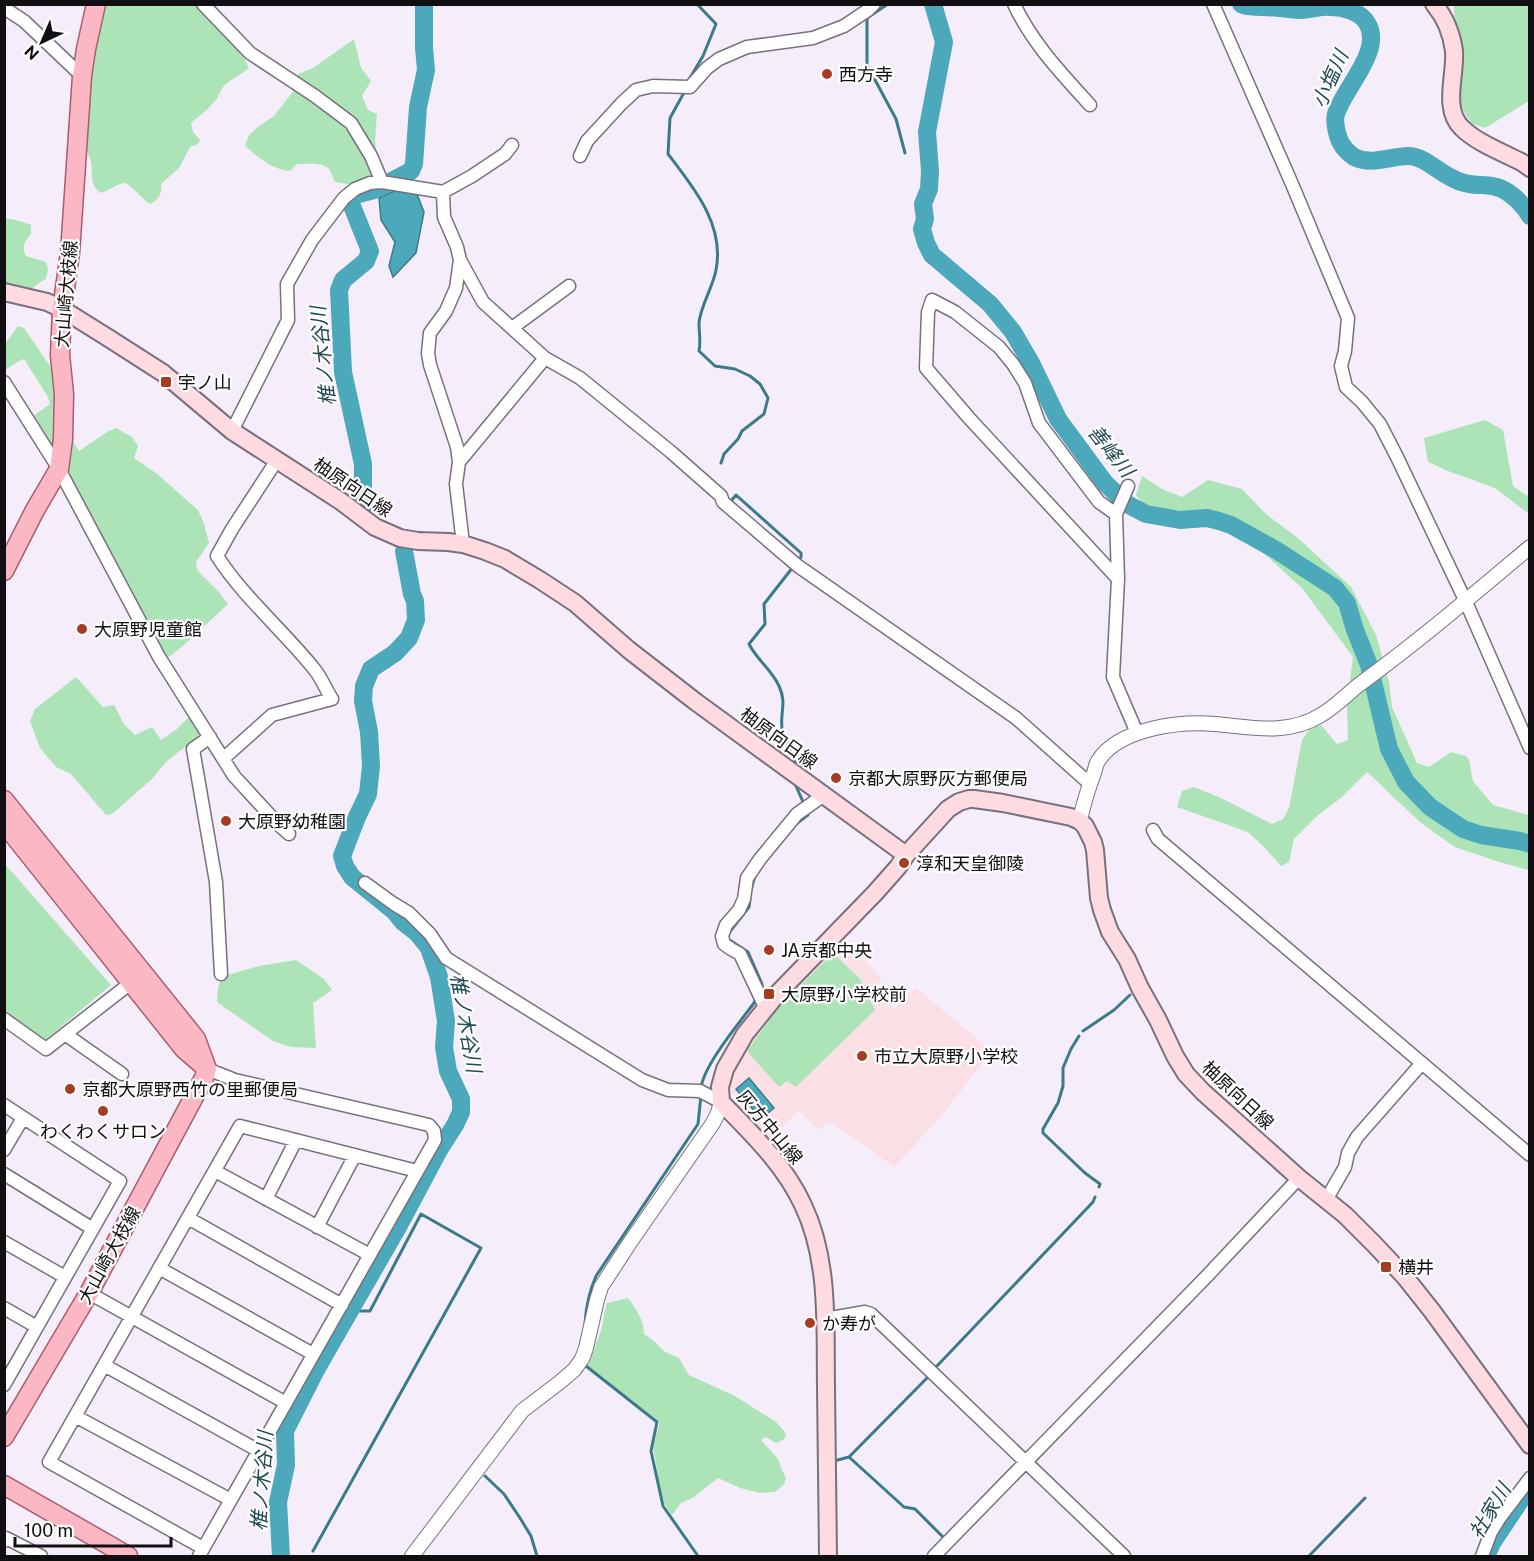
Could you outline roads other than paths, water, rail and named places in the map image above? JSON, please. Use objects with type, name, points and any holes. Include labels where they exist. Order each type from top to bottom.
[{"type":"main road","name":"大山崎大枝線","points":[[4,571],[58,469],[63,439],[64,394],[60,355],[62,309],[70,253],[82,76],[96,4]]},
{"type":"main road","points":[[1434,4],[1448,27],[1454,51],[1451,108],[1460,127],[1530,168]]},
{"type":"main road","name":"柚原向日線","points":[[4,292],[47,302],[62,309],[163,373],[232,431],[342,502],[375,527],[390,535],[418,541],[463,544],[505,559],[540,580],[575,603],[629,650],[696,702],[906,855]]},
{"type":"main road","points":[[906,855],[948,809],[958,802],[969,799],[1003,803],[1071,817],[1080,821]]},
{"type":"main road","points":[[4,800],[196,1039],[207,1069]]},
{"type":"main road","name":"柚原向日線","points":[[1080,821],[1090,834],[1095,850],[1099,898],[1105,921],[1186,1074],[1299,1178],[1345,1215],[1405,1277],[1530,1445]]},
{"type":"main road","points":[[4,823],[184,1049],[207,1069]]},
{"type":"main road","name":"灰方中山線","points":[[828,1557],[825,1319],[822,1275],[817,1247],[805,1208],[795,1190],[765,1148],[721,1102],[720,1087],[725,1069],[745,1034],[778,993],[875,893],[906,855]]},
{"type":"main road","name":"大山崎大枝線","points":[[4,1437],[89,1293],[207,1069]]},
{"type":"main road","points":[[4,1485],[128,1557]]},
{"type":"street","points":[[203,4],[250,53],[351,123],[387,183]]},
{"type":"street","points":[[580,156],[586,141],[636,90],[653,86],[686,87],[719,59],[747,47],[813,38],[844,26],[874,4]]},
{"type":"street","points":[[1014,4],[1023,23],[1045,54],[1090,105]]},
{"type":"street","points":[[1213,4],[1348,318],[1346,351],[1341,366],[1346,387],[1380,424],[1397,457],[1466,602],[1530,748]]},
{"type":"street","points":[[4,8],[24,21],[82,76]]},
{"type":"street","points":[[232,431],[288,320],[287,284],[312,240],[344,198],[355,189],[370,183],[387,183],[443,192],[505,154],[512,145]]},
{"type":"street","points":[[443,192],[444,217],[460,260],[483,302],[545,358],[580,378],[672,452],[721,496],[723,502],[795,563],[1016,718],[1090,784]]},
{"type":"street","points":[[460,260],[456,288],[446,310],[430,333],[428,353],[457,447],[459,462],[456,484],[463,544]]},
{"type":"street","points":[[512,328],[569,286]]},
{"type":"street","points":[[1117,511],[1100,502],[1039,423],[1025,383],[999,347],[955,312],[932,300],[928,312],[926,368],[969,418],[1118,579]]},
{"type":"street","points":[[459,462],[545,358]]},
{"type":"street","points":[[4,382],[58,469],[159,657],[234,776],[289,834]]},
{"type":"street","points":[[224,759],[272,715],[332,699],[316,672],[217,556],[277,460]]},
{"type":"street","points":[[1128,486],[1117,511],[1118,579],[1113,677],[1137,733]]},
{"type":"street","points":[[1080,821],[1098,760],[1115,743],[1137,733],[1186,723],[1265,729],[1288,728],[1305,723],[1321,715],[1385,666],[1466,602],[1530,547]]},
{"type":"street","points":[[210,737],[193,749],[216,882],[221,974]]},
{"type":"street","points":[[766,1009],[740,954],[724,944],[722,936],[726,925],[739,910],[744,899],[747,878],[760,859],[797,814],[824,795]]},
{"type":"street","points":[[1153,830],[1158,839],[1530,1155]]},
{"type":"street","points":[[365,883],[409,913],[430,934],[446,958],[642,1080],[668,1090],[700,1091],[721,1102],[713,1123],[601,1287],[582,1359],[574,1370],[522,1411],[412,1557]]},
{"type":"street","points":[[4,1019],[46,1049],[132,982]]},
{"type":"street","points":[[65,1034],[122,1074]]},
{"type":"street","points":[[1326,1200],[1345,1167],[1348,1153],[1357,1137],[1422,1063]]},
{"type":"street","points":[[207,1069],[235,1080],[429,1125],[434,1131],[435,1140],[201,1552],[49,1462],[75,1416],[240,1126],[417,1171]]},
{"type":"street","points":[[4,1105],[120,1181],[38,1327],[6,1378]]},
{"type":"street","points":[[4,1150],[23,1118]]},
{"type":"street","points":[[266,1199],[296,1140]]},
{"type":"street","points":[[317,1227],[356,1155]]},
{"type":"street","points":[[215,1171],[369,1255]]},
{"type":"street","points":[[4,1174],[93,1229]]},
{"type":"street","points":[[934,1557],[1299,1178]]},
{"type":"street","points":[[188,1218],[342,1305]]},
{"type":"street","points":[[4,1242],[65,1277]]},
{"type":"street","points":[[159,1268],[313,1354]]},
{"type":"street","points":[[89,1293],[286,1403]]},
{"type":"street","points":[[4,1308],[38,1327]]},
{"type":"street","points":[[825,1319],[865,1312],[871,1314],[1124,1557]]},
{"type":"street","points":[[104,1365],[259,1451]]},
{"type":"street","points":[[75,1416],[231,1500]]},
{"type":"street","points":[[1482,1557],[1491,1532],[1530,1478]]},
{"type":"street","points":[[4,1540],[6,1538],[40,1557]]},
{"type":"water","points":[[394,191],[417,194],[424,212],[416,253],[393,277],[389,266],[395,242],[381,220],[379,198]]},
{"type":"water","points":[[749,1078],[774,1108],[761,1119],[736,1089]]},
{"type":"waterway","name":"椎ノ木谷川","points":[[363,507],[363,464],[343,372],[339,290],[343,280],[366,261],[370,251],[350,201],[355,195],[374,190],[411,171],[414,164],[418,107],[426,70],[424,4]]},
{"type":"waterway","points":[[687,83],[703,56],[716,24],[697,4]]},
{"type":"waterway","points":[[888,4],[867,18],[867,65],[896,119],[905,153]]},
{"type":"waterway","name":"善峰川","points":[[933,4],[944,42],[927,132],[930,171],[929,189],[923,204],[925,219],[922,229],[932,255],[990,304],[1013,332],[1058,419],[1105,483],[1127,504],[1146,514],[1180,520],[1207,518],[1231,525],[1276,550],[1335,588],[1347,603],[1369,665],[1389,749],[1406,782],[1430,807],[1463,829],[1481,835],[1530,844]]},
{"type":"waterway","name":"小塩川","points":[[1241,4],[1299,10],[1336,7],[1361,16],[1367,23],[1371,34],[1370,45],[1367,57],[1336,114],[1337,131],[1344,148],[1361,160],[1381,160],[1401,156],[1420,159],[1458,181],[1504,190],[1519,201],[1530,216]]},
{"type":"waterway","points":[[686,89],[670,118],[668,154],[688,180],[705,208],[712,222],[718,253],[716,270],[700,317],[699,351],[715,366],[735,369],[750,376],[760,384],[768,398],[764,414],[742,431],[724,454],[721,463]]},
{"type":"waterway","points":[[731,501],[736,495],[801,553],[797,562]]},
{"type":"waterway","name":"椎ノ木谷川","points":[[281,1556],[278,1502],[286,1465],[285,1431],[317,1368],[461,1112],[461,1099],[448,1071],[444,1047],[446,1021],[439,977],[429,948],[394,911],[352,877],[342,856],[368,794],[371,766],[369,732],[363,701],[364,686],[371,669],[395,653],[409,638],[416,620],[415,601],[404,551]]},
{"type":"waterway","points":[[793,567],[764,604],[765,624],[749,644],[779,686],[783,703],[782,728],[796,764]]},
{"type":"waterway","points":[[796,786],[804,804]]},
{"type":"waterway","points":[[796,824],[808,815],[807,811]]},
{"type":"waterway","points":[[751,890],[755,876]]},
{"type":"waterway","points":[[750,899],[749,907],[728,934],[728,939],[748,952],[762,989]]},
{"type":"waterway","points":[[1083,1031],[1114,1010],[1130,995]]},
{"type":"waterway","points":[[701,1089],[715,1057],[756,998]]},
{"type":"waterway","points":[[1079,1036],[1063,1068],[1063,1086],[1058,1103],[1043,1133],[1085,1173],[1100,1184],[1099,1187]]},
{"type":"waterway","points":[[585,1323],[588,1299],[596,1276],[698,1124],[701,1095]]},
{"type":"waterway","points":[[937,1366],[1093,1202],[1095,1197]]},
{"type":"waterway","points":[[313,1551],[481,1248],[421,1214],[370,1311],[350,1311]]},
{"type":"waterway","points":[[586,1362],[586,1366],[657,1422],[651,1451],[663,1506],[698,1556]]},
{"type":"waterway","points":[[834,1461],[849,1457],[927,1378]]},
{"type":"waterway","points":[[849,1457],[904,1507],[915,1509],[946,1540]]},
{"type":"waterway","points":[[485,1476],[504,1494],[520,1518],[531,1536],[537,1556]]},
{"type":"waterway","name":"社家川","points":[[1488,1556],[1492,1543],[1528,1489]]},
{"type":"waterway","points":[[1309,1556],[1365,1498]]},
{"type":"place","name":"西方寺","points":[[827,74]]},
{"type":"place","name":"宇ノ山","points":[[166,382]]},
{"type":"place","name":"大原野児童館","points":[[82,629]]},
{"type":"place","name":"京都大原野灰方郵便局","points":[[836,778]]},
{"type":"place","name":"大原野幼稚園","points":[[226,821]]},
{"type":"place","name":"淳和天皇御陵","points":[[904,863]]},
{"type":"place","name":"JA京都中央","points":[[769,950]]},
{"type":"place","name":"大原野小学校前","points":[[769,994]]},
{"type":"place","name":"市立大原野小学校","points":[[862,1056]]},
{"type":"place","name":"京都大原野西竹の里郵便局","points":[[70,1089]]},
{"type":"place","name":"わくわくサロン","points":[[103,1111]]},
{"type":"place","name":"横井","points":[[1386,1267]]},
{"type":"place","name":"か寿が","points":[[810,1323]]}]
